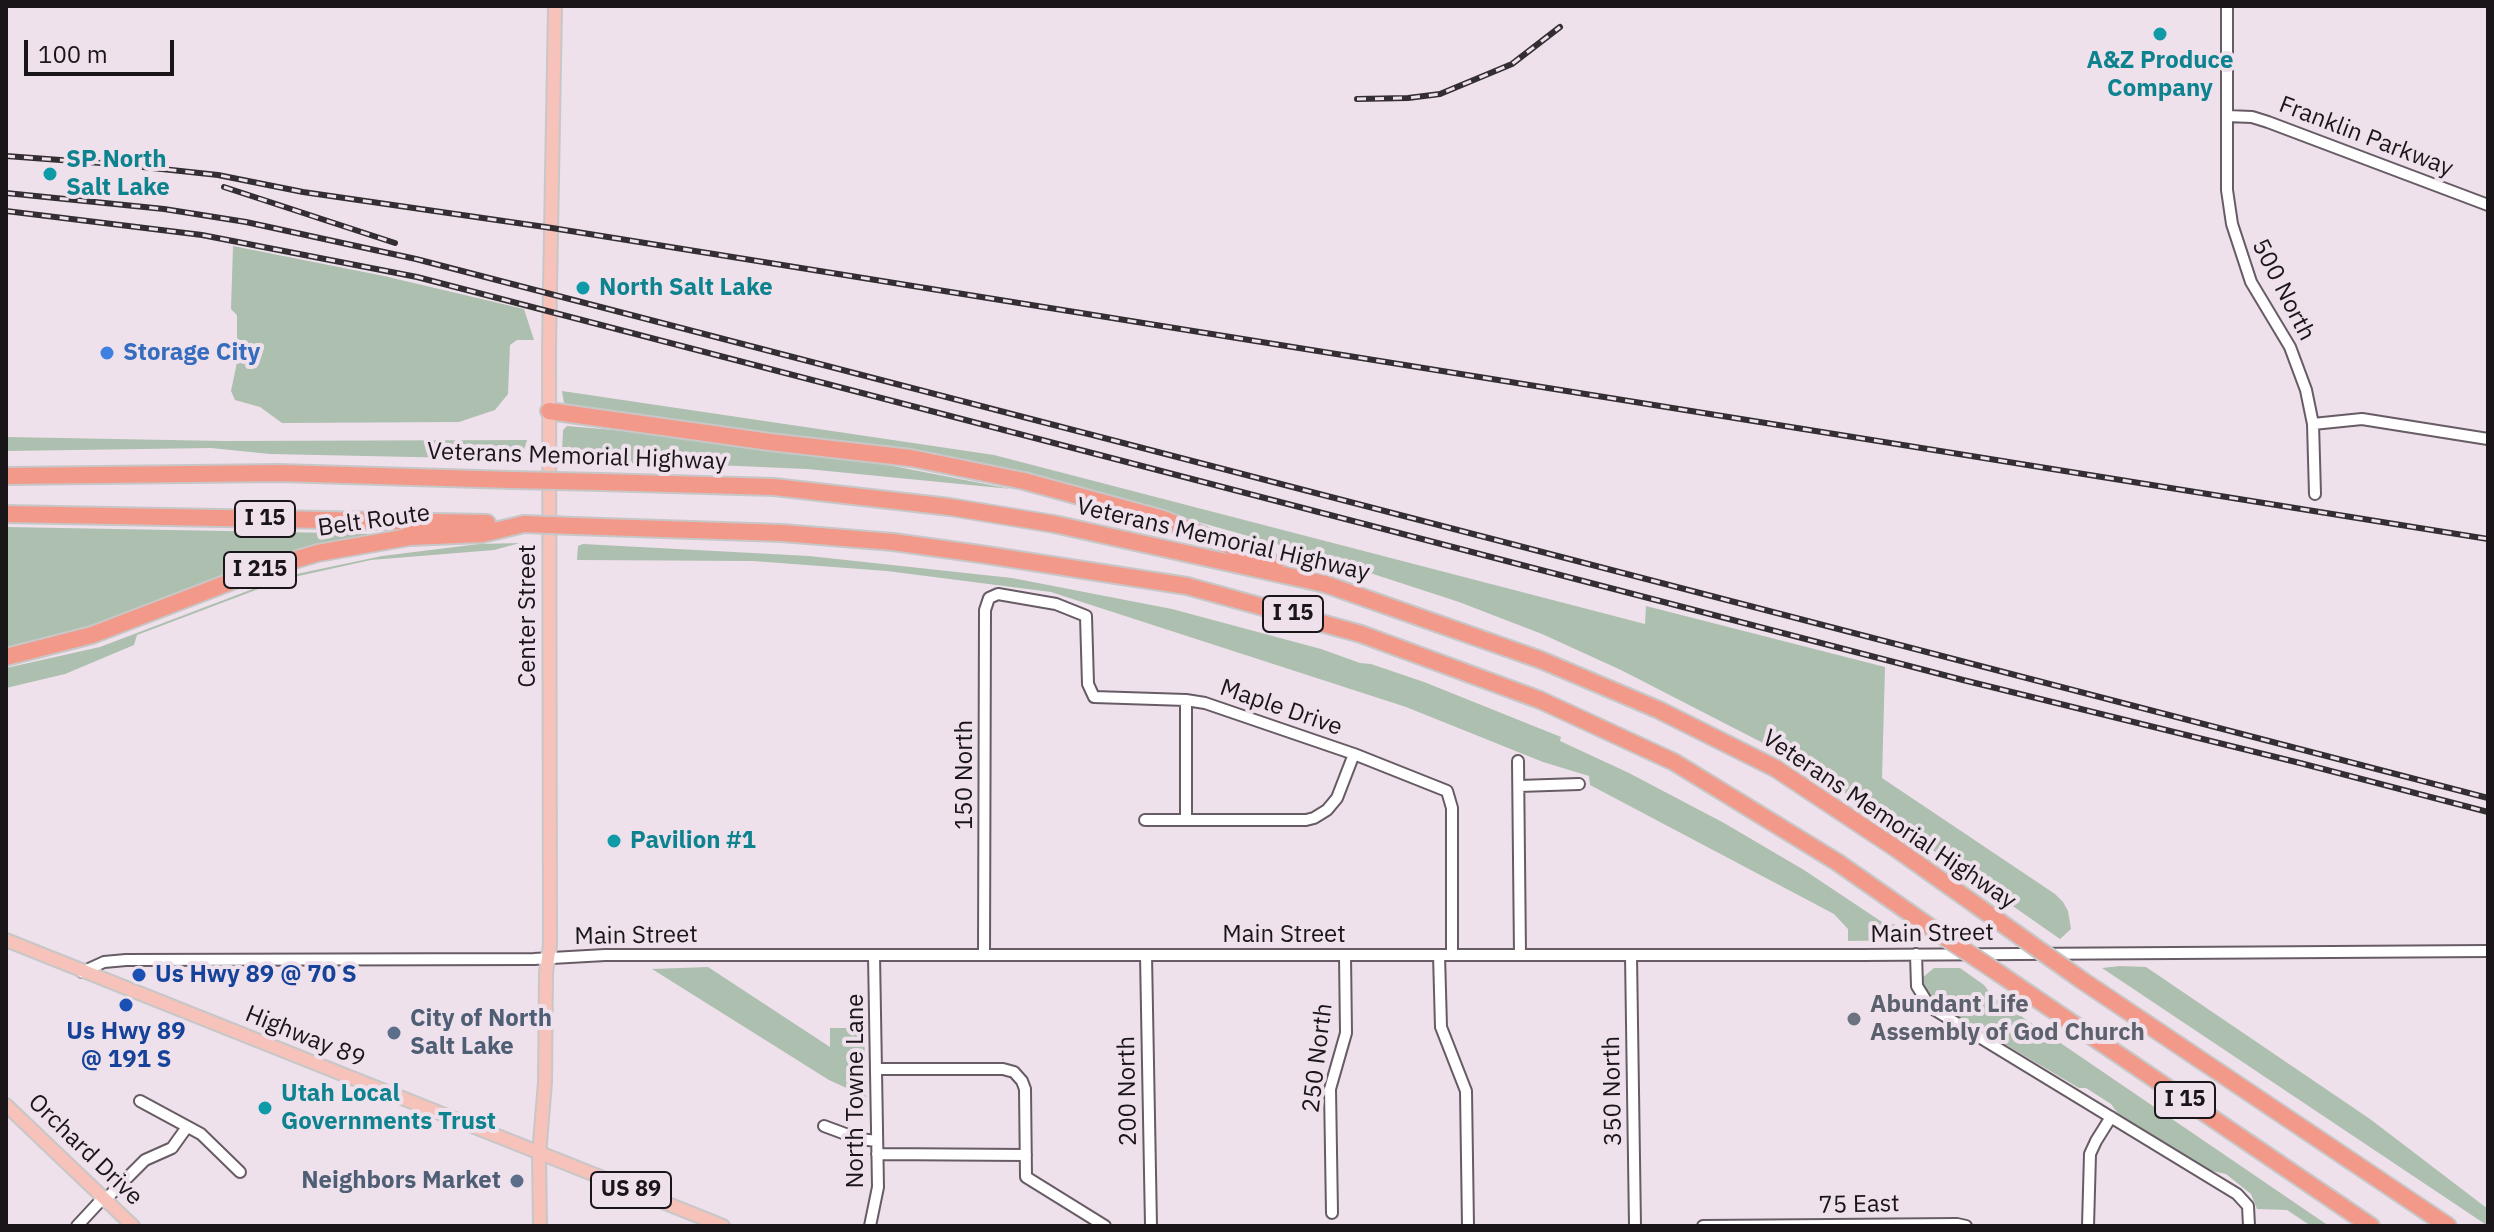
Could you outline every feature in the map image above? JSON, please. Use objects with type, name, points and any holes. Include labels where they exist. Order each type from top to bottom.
[{"type":"highway","points":[[549,411],[911,458],[1024,481],[1163,519],[1325,584]]},
{"type":"highway","name":"Veterans Memorial Highway","points":[[6,476],[280,473],[774,487],[950,507],[1054,524],[1325,584],[1541,660],[1685,723],[1775,768],[1897,849],[2083,981],[2448,1226]]},
{"type":"highway","name":"I 15","points":[[6,514],[524,524],[782,533],[893,542],[1187,586],[1335,626],[1540,700],[1674,762],[1837,862],[2371,1226]]},
{"type":"highway","name":"Belt Route","points":[[6,657],[92,635],[254,572],[318,553],[409,537],[482,534],[524,524]]},
{"type":"main road","name":"Center Street","points":[[540,1226],[539,1155],[545,1082],[548,958],[551,656],[549,411],[555,6]]},
{"type":"main road","name":"Highway 89","points":[[6,940],[723,1226]]},
{"type":"main road","name":"Orchard Drive","points":[[6,1105],[133,1226]]},
{"type":"street","name":"500 North","points":[[2227,6],[2227,190],[2235,241],[2251,282],[2298,364],[2313,424],[2315,494]]},
{"type":"street","name":"Franklin Parkway","points":[[2227,116],[2252,117],[2268,122],[2488,205]]},
{"type":"street","points":[[2313,424],[2362,419],[2488,439]]},
{"type":"street","name":"150 North","points":[[984,955],[985,608],[991,596],[1000,594],[1048,602],[1081,612],[1088,618],[1088,684],[1092,695]]},
{"type":"street","name":"Maple Drive","points":[[1092,695],[1099,699],[1186,700],[1212,705],[1354,754],[1440,787],[1450,794],[1452,955]]},
{"type":"street","points":[[1186,700],[1186,820]]},
{"type":"street","points":[[1145,820],[1306,820],[1323,814],[1337,798],[1354,754]]},
{"type":"street","points":[[1518,761],[1520,955]]},
{"type":"street","points":[[1519,786],[1579,784]]},
{"type":"street","name":"Main Street","points":[[82,972],[104,962],[126,960],[548,958],[605,955],[2488,951]]},
{"type":"street","points":[[1916,954],[1917,986],[1930,1007],[2237,1194],[2246,1204],[2249,1226]]},
{"type":"street","name":"North Towne Lane","points":[[870,1226],[878,1193],[874,955]]},
{"type":"street","name":"200 North","points":[[1146,955],[1151,1226]]},
{"type":"street","name":"250 North","points":[[1332,1213],[1330,1089],[1346,1033],[1345,955]]},
{"type":"street","points":[[1439,955],[1441,1027],[1466,1091],[1468,1226]]},
{"type":"street","name":"350 North","points":[[1631,955],[1635,1226]]},
{"type":"street","points":[[876,1069],[1003,1069],[1014,1072],[1025,1089],[1026,1177],[1105,1226]]},
{"type":"street","points":[[140,1101],[201,1134],[240,1172]]},
{"type":"street","points":[[2088,1226],[2089,1162],[2096,1141],[2111,1117]]},
{"type":"street","points":[[824,1126],[859,1139],[877,1141]]},
{"type":"street","points":[[77,1226],[145,1160],[172,1148],[187,1127]]},
{"type":"street","points":[[877,1154],[1026,1155]]},
{"type":"street","name":"75 East","points":[[1703,1226],[1966,1226]]},
{"type":"green space","points":[[233,246],[384,276],[524,309],[534,340],[517,340],[510,345],[508,394],[495,410],[459,422],[282,423],[260,407],[235,400],[231,391],[237,362],[237,315],[231,309]]},
{"type":"green space","points":[[562,391],[994,455],[1645,624],[1646,606],[1885,667],[1882,778],[2055,894],[2068,911],[2071,929],[2060,939],[1891,821],[1761,742],[1621,670],[1542,634],[1459,602],[1312,554],[1170,514],[804,438],[568,408]]},
{"type":"green space","points":[[567,426],[718,439],[893,466],[1011,489],[807,469],[669,463],[580,464],[562,453],[563,430]]},
{"type":"green space","points":[[6,437],[224,441],[527,440],[520,463],[461,458],[270,454],[211,448],[6,451]]},
{"type":"green space","points":[[6,527],[371,534],[283,553],[76,631],[6,648]]},
{"type":"green space","points":[[520,543],[494,550],[371,560],[285,579],[137,635],[134,645],[65,674],[6,688],[6,668],[100,647],[287,576],[382,556],[479,544]]},
{"type":"green space","points":[[578,546],[809,556],[1012,578],[1172,609],[1321,649],[1424,682],[1561,737],[1560,741],[1724,823],[1804,870],[1888,926],[1894,924],[1912,936],[1912,940],[1848,941],[1848,929],[1834,914],[1590,785],[1589,776],[1543,762],[1406,707],[1051,592],[887,571],[753,561],[577,560]]},
{"type":"green space","points":[[708,967],[830,1047],[830,1028],[864,1028],[866,1097],[829,1080],[652,969]]},
{"type":"green space","points":[[2146,967],[2370,1119],[2488,1209],[2488,1226],[2102,968]]},
{"type":"green space","points":[[1934,968],[1960,968],[1984,985],[1993,997],[2329,1226],[2311,1226],[2287,1210],[2257,1209],[2251,1194],[2226,1174],[2212,1171],[2119,1115],[2111,1104],[2086,1088],[2079,1088],[1935,1003],[1925,991],[1922,978]]},
{"type":"railway","points":[[1357,99],[1440,94],[1512,64],[1560,27]]},
{"type":"railway","points":[[6,156],[218,175],[303,192],[552,228],[2488,539]]},
{"type":"railway","points":[[224,187],[395,243]]},
{"type":"railway","points":[[6,193],[164,209],[246,222],[416,259],[2488,798]]},
{"type":"railway","points":[[6,211],[202,235],[417,277],[1963,680],[2488,812]]},
{"type":"place","name":"A&Z Produce Company","points":[[2160,34]]},
{"type":"place","name":"SP North Salt Lake","points":[[50,174]]},
{"type":"place","name":"North Salt Lake","points":[[583,288]]},
{"type":"place","name":"Storage City","points":[[107,353]]},
{"type":"place","name":"Pavilion #1","points":[[614,841]]},
{"type":"place","name":"Us Hwy 89 @ 70 S","points":[[139,975]]},
{"type":"place","name":"Us Hwy 89 @ 191 S","points":[[126,1005]]},
{"type":"place","name":"Abundant Life Assembly of God Church","points":[[1854,1019]]},
{"type":"place","name":"City of North Salt Lake","points":[[394,1033]]},
{"type":"place","name":"Utah Local Governments Trust","points":[[265,1108]]},
{"type":"place","name":"Neighbors Market","points":[[517,1181]]}]
